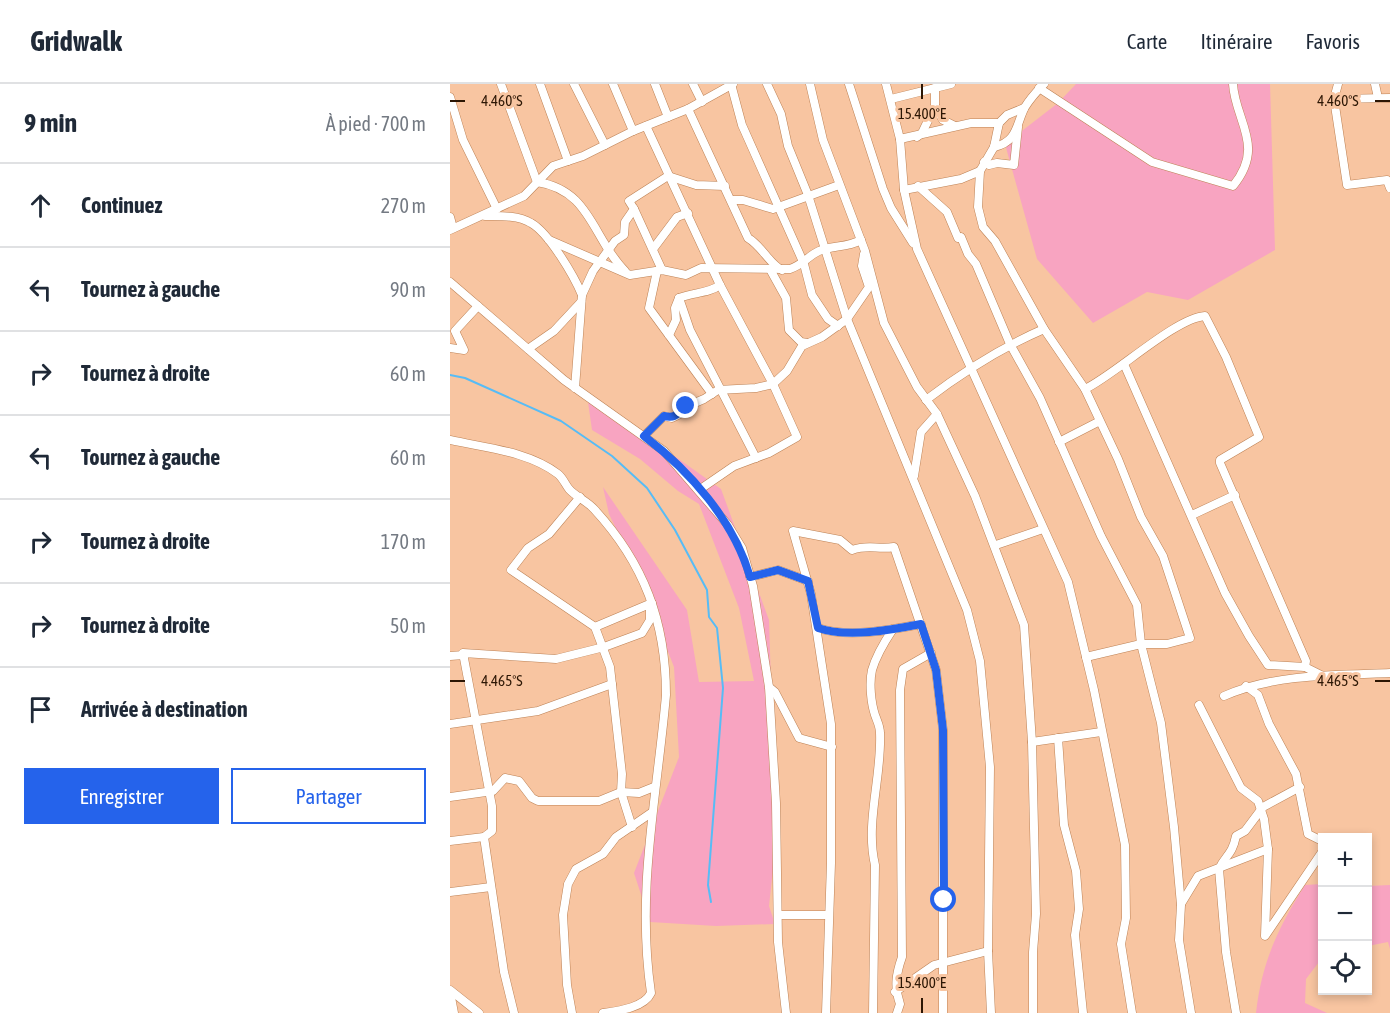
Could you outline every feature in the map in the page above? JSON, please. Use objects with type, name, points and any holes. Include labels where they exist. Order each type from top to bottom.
[{"type":"street","points":[[501,84],[537,182]]},
{"type":"street","points":[[540,84],[568,161]]},
{"type":"street","points":[[574,84],[605,145]]},
{"type":"street","points":[[613,84],[633,130]]},
{"type":"street","points":[[655,84],[668,117]]},
{"type":"street","points":[[693,84],[702,102]]},
{"type":"street","points":[[450,217],[452,229],[497,209],[524,196],[553,166],[605,145],[633,130],[687,109],[732,84],[742,125],[777,208],[804,264],[812,295],[828,319],[838,326]]},
{"type":"street","points":[[767,84],[781,114],[788,146],[808,195],[846,320],[914,478],[967,610],[980,661],[990,767],[988,951],[991,1013]]},
{"type":"street","points":[[810,84],[823,140],[865,251],[884,322],[926,400],[937,414],[996,545],[1024,625],[1032,742],[1036,914],[1033,952],[1033,1013]]},
{"type":"street","points":[[849,84],[891,208],[917,249],[1068,582],[1116,789],[1125,845],[1126,918],[1120,944],[1132,1013]]},
{"type":"street","points":[[886,84],[900,139],[904,190],[917,249]]},
{"type":"street","points":[[891,99],[951,84]]},
{"type":"street","points":[[994,147],[1012,136],[1024,108],[1041,86],[1152,162],[1233,186],[1242,168],[1248,144],[1244,121],[1235,102],[1233,84]]},
{"type":"street","points":[[1338,84],[1334,99],[1347,185],[1387,180],[1390,188]]},
{"type":"street","points":[[1375,84],[1378,98]]},
{"type":"street","points":[[917,137],[922,133],[935,106],[935,88]]},
{"type":"street","points":[[450,97],[463,140],[497,209]]},
{"type":"street","points":[[1334,99],[1390,98]]},
{"type":"street","points":[[935,106],[943,120],[955,126]]},
{"type":"street","points":[[1024,108],[1007,115],[999,123],[994,147],[980,171],[978,207],[983,227],[995,241],[1044,329],[1085,390],[1098,422],[1118,459],[1141,517],[1163,556],[1190,638],[1167,644],[1141,644],[1086,657]]},
{"type":"street","points":[[687,109],[748,238],[759,245],[774,265],[782,270]]},
{"type":"street","points":[[900,139],[917,137],[955,126],[986,121],[999,123]]},
{"type":"street","points":[[646,126],[720,285],[773,384],[797,437],[756,458],[734,466],[699,490]]},
{"type":"street","points":[[984,162],[989,165],[997,163],[1014,165],[1019,140],[1018,126]]},
{"type":"street","points":[[904,190],[961,178],[980,171]]},
{"type":"street","points":[[668,176],[696,185],[725,186]]},
{"type":"street","points":[[668,176],[630,201],[660,271],[649,306],[712,394]]},
{"type":"street","points":[[537,182],[560,188],[581,204],[609,251],[626,273]]},
{"type":"street","points":[[732,200],[777,208],[839,185]]},
{"type":"street","points":[[918,186],[947,212],[958,238],[961,237],[968,254],[976,264],[1010,344],[1040,398],[1101,536],[1137,605],[1141,644],[1161,723],[1181,905],[1179,940],[1191,1013]]},
{"type":"street","points":[[575,388],[582,298],[588,279],[615,242],[624,235],[625,222],[634,209]]},
{"type":"street","points":[[652,249],[676,217],[688,213]]},
{"type":"street","points":[[481,216],[500,216],[530,222],[549,240],[577,282],[582,298]]},
{"type":"street","points":[[549,240],[626,273],[636,275],[660,271],[683,276],[696,269],[782,270],[804,264],[818,251],[852,245],[861,240]]},
{"type":"street","points":[[644,436],[664,416],[672,418],[680,414],[689,404],[722,389],[756,388],[773,384],[787,371],[807,343],[846,320],[869,287],[862,266],[865,251]]},
{"type":"street","points":[[771,271],[786,298],[789,330],[801,342],[807,343]]},
{"type":"street","points":[[450,282],[575,388],[664,451],[728,525],[742,548],[750,577],[769,687],[776,803],[780,980],[786,1013]]},
{"type":"street","points":[[669,335],[676,320],[675,308],[679,298],[696,291],[709,292],[720,285]]},
{"type":"street","points":[[528,349],[554,331],[582,298]]},
{"type":"street","points":[[679,298],[690,330],[756,458]]},
{"type":"street","points":[[450,348],[464,350],[455,331],[478,306]]},
{"type":"street","points":[[1085,390],[1178,328],[1205,316],[1226,357],[1259,435],[1220,462],[1306,660],[1305,667]]},
{"type":"street","points":[[926,400],[970,366],[1044,329]]},
{"type":"street","points":[[1124,364],[1225,593],[1265,663],[1305,667],[1323,676]]},
{"type":"street","points":[[914,478],[921,432],[937,414]]},
{"type":"street","points":[[1059,442],[1098,422]]},
{"type":"street","points":[[450,440],[519,455],[559,474],[570,490],[592,507],[617,536],[651,603],[666,674],[659,765],[651,813],[644,928],[651,993],[644,1001],[620,1011],[603,1013]]},
{"type":"street","points":[[1192,515],[1235,495]]},
{"type":"street","points":[[580,497],[549,534],[536,540],[511,570],[596,627],[604,647],[612,684],[622,774],[621,792],[632,827]]},
{"type":"street","points":[[996,545],[1043,530]]},
{"type":"street","points":[[825,1013],[832,747],[818,628],[808,581],[793,531],[843,542],[852,550],[867,545],[884,549],[893,547],[931,653],[936,670],[943,730],[944,900],[941,962],[943,1013]]},
{"type":"street","points":[[750,577],[778,570],[808,581]]},
{"type":"street","points":[[596,627],[651,603]]},
{"type":"street","points":[[450,656],[464,655],[464,652],[556,659],[604,647],[642,633],[651,614],[651,603]]},
{"type":"street","points":[[818,628],[830,632],[893,629],[921,624]]},
{"type":"street","points":[[873,1013],[875,865],[871,848],[880,768],[880,729],[874,713],[871,690],[872,670],[893,629]]},
{"type":"street","points":[[897,1013],[900,1004],[895,992],[902,957],[902,673],[905,668],[931,653]]},
{"type":"street","points":[[450,841],[484,837],[492,831],[490,792],[464,655]]},
{"type":"street","points":[[1224,696],[1246,686],[1323,676],[1390,673]]},
{"type":"street","points":[[450,723],[538,711],[612,684]]},
{"type":"street","points":[[1246,686],[1258,695],[1269,724],[1296,774],[1308,834],[1318,839]]},
{"type":"street","points":[[769,687],[776,692],[799,738],[832,747]]},
{"type":"street","points":[[1199,705],[1240,788],[1258,801],[1267,830],[1269,849],[1265,936],[1318,859]]},
{"type":"street","points":[[1032,742],[1101,732]]},
{"type":"street","points":[[1058,738],[1064,825],[1076,871],[1079,909],[1075,934],[1083,1013]]},
{"type":"street","points":[[450,797],[490,792],[505,778],[519,781],[532,798],[538,801],[599,801],[621,792],[639,793],[654,787]]},
{"type":"street","points":[[1236,1013],[1226,952],[1219,869],[1222,862],[1232,854],[1236,836],[1245,831],[1267,804],[1300,787]]},
{"type":"street","points":[[572,1013],[567,985],[563,915],[565,892],[576,869],[603,854],[616,837],[651,813]]},
{"type":"street","points":[[484,837],[514,1013]]},
{"type":"street","points":[[1181,905],[1198,876],[1269,849]]},
{"type":"street","points":[[450,892],[491,887]]},
{"type":"street","points":[[778,915],[828,915]]},
{"type":"street","points":[[895,992],[941,962],[988,951]]},
{"type":"street","points":[[450,991],[454,1013]]},
{"type":"street","points":[[450,991],[479,1013]]},
{"type":"shaded area","points":[[1076,84],[1270,84],[1275,250],[1188,300],[1147,292],[1093,323],[1037,259],[1005,144],[1058,103]]},
{"type":"shaded area","points":[[588,402],[604,406],[721,489],[769,620],[776,842],[769,906],[775,924],[716,926],[650,922],[634,873],[679,757],[674,667],[636,570],[609,514],[603,487],[687,610],[699,682],[754,681],[739,608],[699,504],[678,491],[640,459],[592,430]]},
{"type":"shaded area","points":[[1318,884],[1318,963],[1306,979],[1305,1003],[1327,1013],[1256,1013],[1267,961],[1279,931],[1305,885]]},
{"type":"shaded area","points":[[1390,885],[1390,949],[1388,942],[1372,945],[1372,886]]},
{"type":"waterway","points":[[450,375],[465,378],[561,421],[612,456],[647,488],[675,530],[707,590],[709,617],[717,628],[723,688],[708,885],[711,902]]},
{"type":"route","points":[[686,406],[680,414],[672,418],[664,416],[644,436],[664,451],[728,525],[742,548],[750,577],[778,570],[808,581],[818,628],[830,632],[882,631],[921,624],[936,670],[943,730],[944,900]]}]
